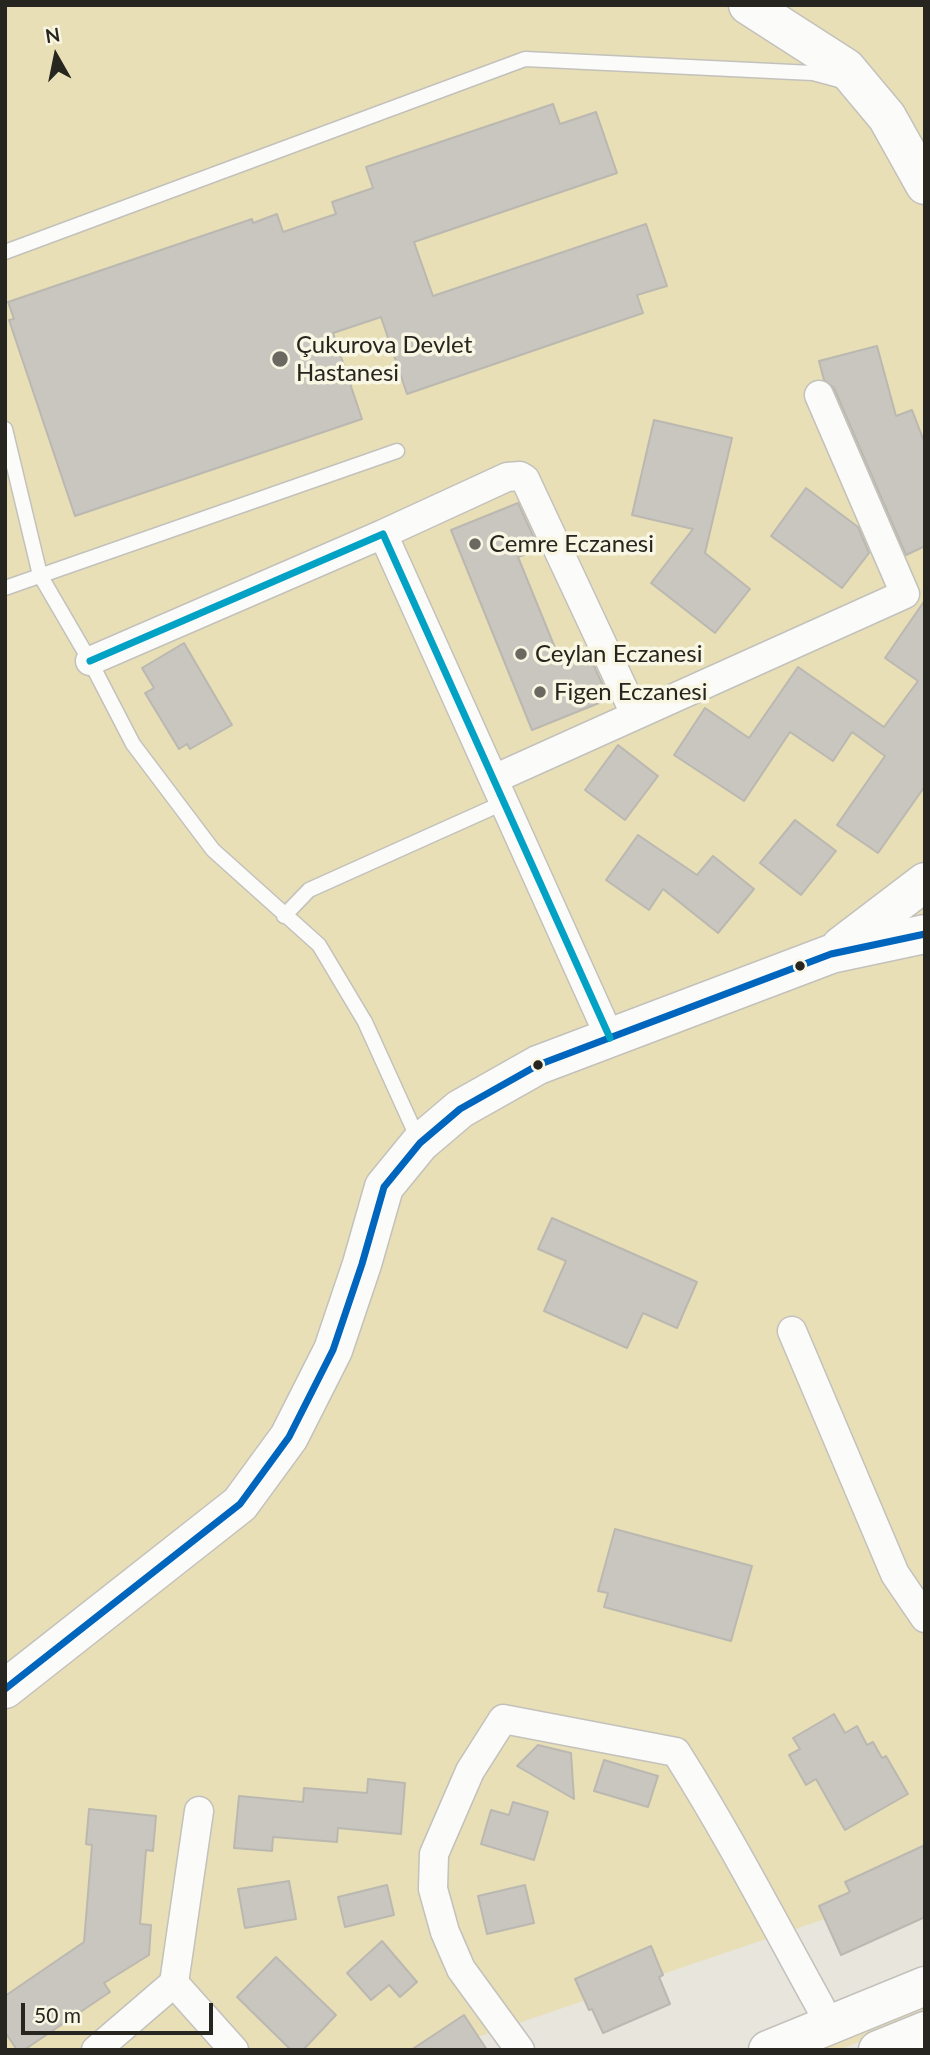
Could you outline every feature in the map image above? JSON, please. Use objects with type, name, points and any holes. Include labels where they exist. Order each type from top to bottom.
[{"type":"street","points":[[748,5],[846,68],[887,117],[925,185]]},
{"type":"street","points":[[500,791],[635,714],[905,594],[819,395]]},
{"type":"street","points":[[90,662],[513,475],[525,479],[635,714]]},
{"type":"street","points":[[383,534],[610,1038]]},
{"type":"street","points":[[831,954],[925,882]]},
{"type":"street","points":[[5,1689],[240,1504],[289,1437],[333,1350],[384,1187],[419,1143],[460,1109],[538,1065],[831,954],[925,934]]},
{"type":"street","points":[[792,1331],[895,1574],[925,1618]]},
{"type":"street","points":[[520,2050],[461,1969],[445,1932],[433,1889],[434,1854],[470,1771],[503,1719],[676,1752],[751,1879],[820,2006],[828,2026]]},
{"type":"street","points":[[96,2050],[174,1983],[199,1811]]},
{"type":"street","points":[[174,1983],[234,2050]]},
{"type":"street","points":[[768,2050],[925,1986]]},
{"type":"street","points":[[882,2049],[925,2031]]},
{"type":"lane","points":[[5,252],[524,58],[813,73],[861,85]]},
{"type":"lane","points":[[5,429],[40,575],[133,744],[213,850],[319,945],[365,1022],[419,1143]]},
{"type":"lane","points":[[5,587],[397,451]]},
{"type":"lane","points":[[284,916],[309,890],[500,791]]},
{"type":"shaded area","points":[[5,5],[925,5],[925,1885],[439,2050],[5,2050]]},
{"type":"shaded area","points":[[925,2005],[925,2015],[839,2050],[811,2050]]},
{"type":"building","points":[[553,104],[560,124],[596,112],[617,173],[414,242],[433,296],[646,224],[667,286],[637,295],[643,313],[407,394],[381,317],[333,333],[362,419],[75,516],[9,320],[14,319],[8,302],[252,219],[253,223],[277,214],[283,232],[336,214],[332,202],[373,188],[366,167]]},
{"type":"building","points":[[877,346],[896,416],[912,410],[925,444],[925,546],[906,555],[834,388],[824,380],[819,361]]},
{"type":"building","points":[[654,420],[732,438],[705,553],[750,589],[715,633],[651,583],[693,529],[632,515]]},
{"type":"building","points":[[806,488],[858,527],[869,553],[842,588],[771,536]]},
{"type":"building","points":[[518,503],[539,549],[518,557],[562,665],[589,655],[609,699],[532,730],[451,530]]},
{"type":"building","points":[[925,600],[925,786],[878,853],[837,825],[885,756],[852,732],[833,761],[790,732],[744,801],[674,755],[705,708],[749,738],[798,667],[884,727],[918,681],[885,658]]},
{"type":"building","points":[[184,643],[232,725],[190,749],[187,744],[179,749],[145,693],[154,688],[142,668]]},
{"type":"building","points":[[618,745],[658,776],[625,820],[585,790]]},
{"type":"building","points":[[795,820],[836,851],[801,895],[760,863]]},
{"type":"building","points":[[638,835],[697,875],[713,856],[754,889],[718,933],[663,889],[649,910],[606,880]]},
{"type":"building","points":[[552,1218],[697,1282],[677,1328],[643,1313],[627,1348],[544,1311],[566,1261],[538,1249]]},
{"type":"building","points":[[615,1529],[752,1566],[731,1641],[604,1607],[608,1593],[598,1591]]},
{"type":"building","points":[[834,1714],[845,1733],[857,1726],[867,1745],[873,1742],[882,1758],[886,1756],[908,1794],[845,1830],[816,1779],[806,1785],[789,1755],[800,1749],[793,1738]]},
{"type":"building","points":[[538,1745],[571,1753],[574,1799],[517,1766]]},
{"type":"building","points":[[604,1760],[658,1776],[648,1807],[594,1791]]},
{"type":"building","points":[[368,1779],[405,1783],[401,1834],[338,1828],[337,1842],[273,1837],[272,1851],[234,1848],[239,1796],[303,1802],[304,1788],[367,1793]]},
{"type":"building","points":[[513,1802],[548,1812],[534,1860],[481,1844],[491,1810],[509,1815]]},
{"type":"building","points":[[89,1809],[156,1816],[153,1851],[146,1850],[140,1924],[151,1925],[149,1955],[104,1983],[110,1992],[24,2050],[17,2050],[5,2032],[5,1996],[84,1942],[92,1845],[86,1844]]},
{"type":"building","points":[[925,1845],[925,1917],[841,1955],[819,1906],[850,1892],[845,1882]]},
{"type":"building","points":[[289,1881],[296,1919],[245,1928],[238,1889]]},
{"type":"building","points":[[387,1885],[394,1915],[345,1927],[338,1897]]},
{"type":"building","points":[[525,1885],[534,1923],[487,1934],[478,1896]]},
{"type":"building","points":[[382,1941],[417,1982],[400,1997],[389,1985],[371,2000],[347,1973]]},
{"type":"building","points":[[651,1946],[663,1975],[659,1977],[670,2004],[603,2033],[575,1979]]},
{"type":"building","points":[[276,1957],[336,2015],[303,2050],[291,2050],[237,1997]]},
{"type":"building","points":[[464,2015],[487,2050],[411,2050]]},
{"type":"transit line","points":[[90,661],[383,534],[610,1038]]},
{"type":"transit line","points":[[5,1689],[240,1504],[289,1437],[333,1350],[384,1187],[420,1143],[460,1109],[538,1065],[831,954],[925,934]]},
{"type":"place","name":"Çukurova Devlet Hastanesi","points":[[280,359]]},
{"type":"place","name":"Cemre Eczanesi","points":[[475,544]]},
{"type":"place","name":"Ceylan Eczanesi","points":[[521,654]]},
{"type":"place","name":"Figen Eczanesi","points":[[540,692]]}]
